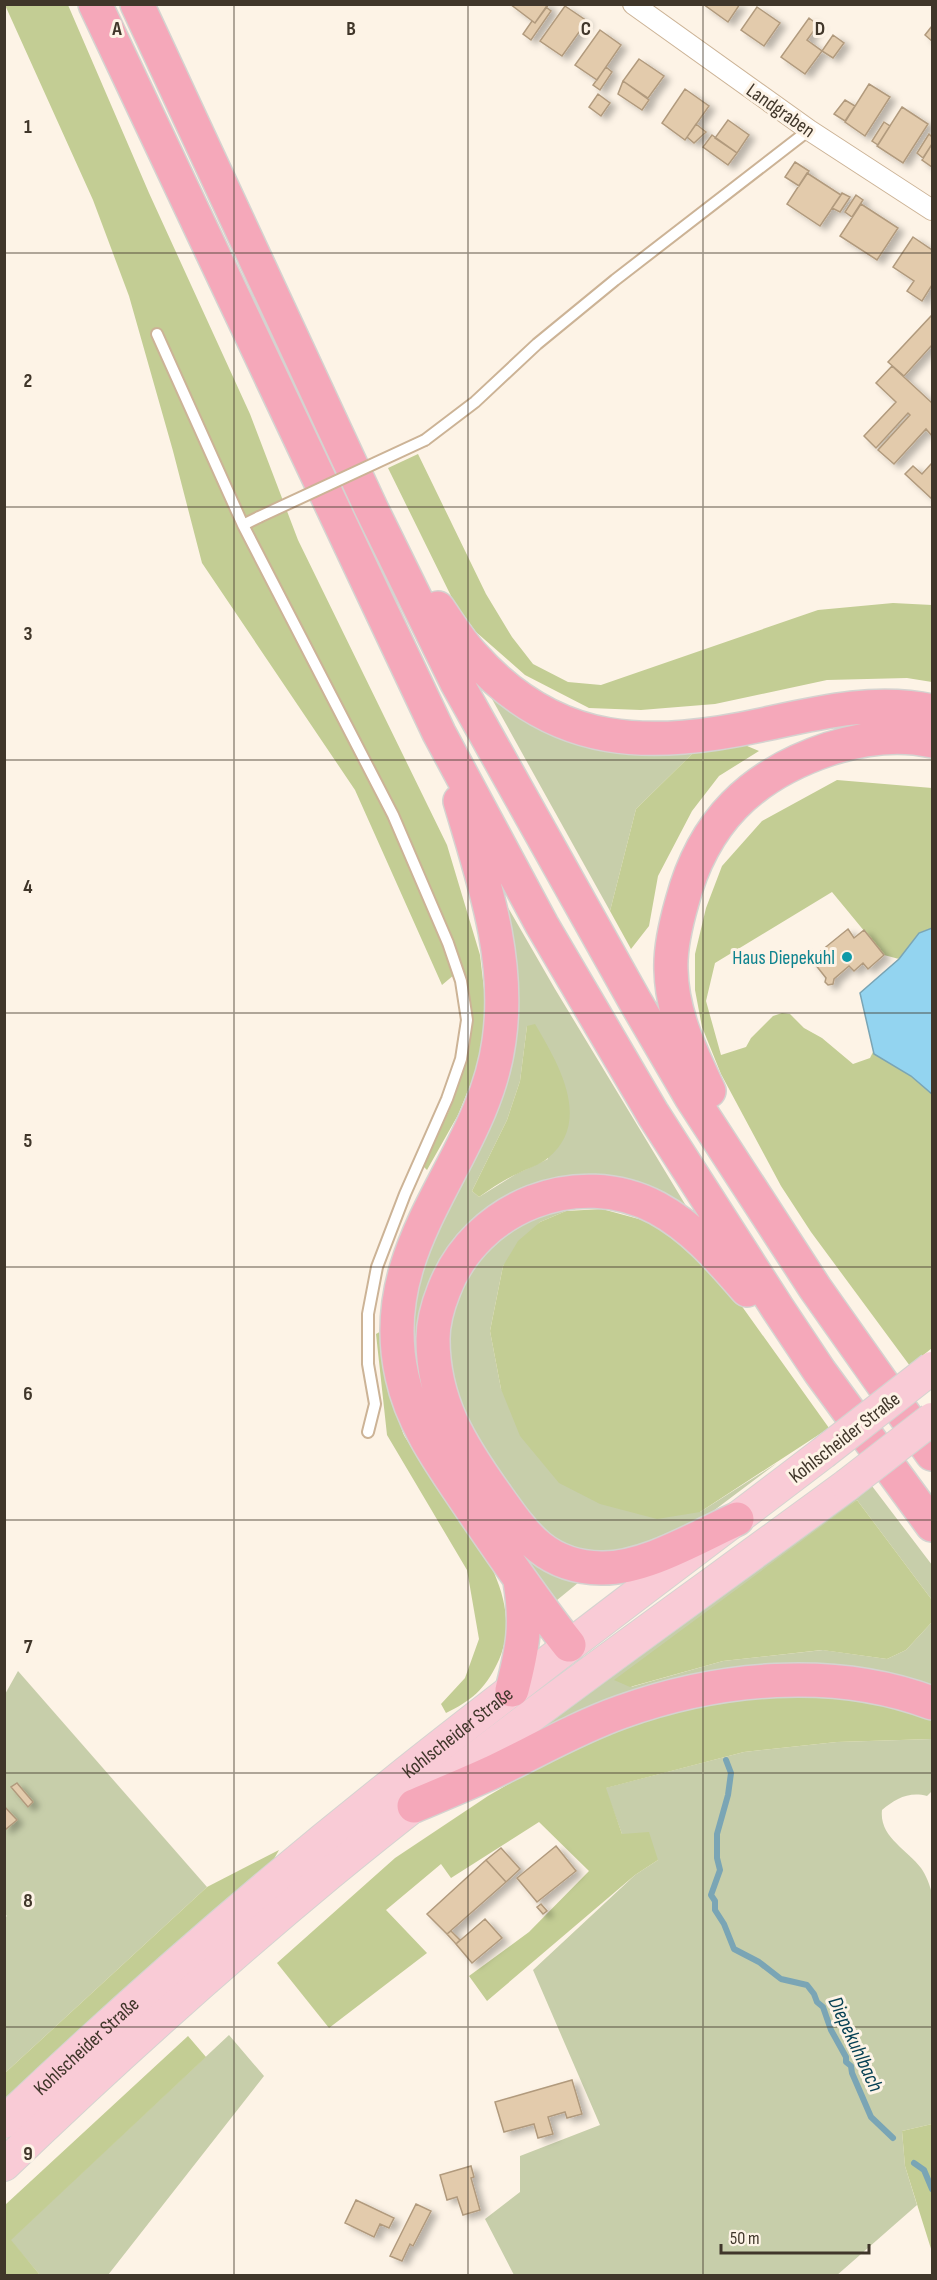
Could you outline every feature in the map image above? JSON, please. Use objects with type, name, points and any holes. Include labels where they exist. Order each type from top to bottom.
[{"type":"highway","points":[[95,4],[439,733],[542,925],[647,1104],[820,1372],[933,1525]]},
{"type":"highway","points":[[137,4],[372,510],[457,683],[691,1097],[821,1297],[933,1454]]},
{"type":"highway","points":[[372,510],[471,655],[513,693],[536,709],[565,723],[594,732],[650,740],[713,735],[849,708],[909,706],[933,711]]},
{"type":"highway","points":[[439,733],[496,931],[500,965],[501,1023],[495,1061],[483,1100],[413,1244],[398,1315],[401,1375],[409,1404],[424,1437],[520,1580],[569,1646]]},
{"type":"highway","points":[[751,1189],[683,1033],[675,999],[671,969],[672,958],[676,923],[688,877],[705,841],[729,808],[762,780],[804,757],[857,740],[917,738],[933,741]]},
{"type":"highway","points":[[736,1519],[646,1560],[604,1569],[566,1563],[548,1555],[535,1545],[511,1517],[460,1443],[441,1401],[435,1368],[433,1335],[441,1300],[457,1264],[466,1250],[491,1225],[532,1202],[552,1195],[578,1191],[620,1194],[656,1208],[699,1237],[820,1372]]},
{"type":"highway","points":[[512,1690],[522,1649],[525,1617],[520,1580]]},
{"type":"highway","points":[[414,1806],[493,1772],[603,1719],[690,1692],[752,1683],[812,1680],[859,1684],[933,1703]]},
{"type":"main road","name":"Kohlscheider Straße","points":[[4,2122],[156,1982],[303,1856],[512,1690],[933,1368]]},
{"type":"main road","name":"Kohlscheider Straße","points":[[4,2165],[176,2004],[329,1874],[414,1806],[933,1419]]},
{"type":"main road","points":[[569,1646],[590,1674]]},
{"type":"street","name":"Landgraben","points":[[633,4],[809,130],[933,210]]},
{"type":"lane","points":[[243,525],[425,440],[475,402],[537,345],[615,280],[809,130]]},
{"type":"lane","points":[[157,334],[243,525],[393,815],[448,943],[461,981],[467,1020],[461,1059],[447,1099],[405,1194],[377,1268],[368,1314],[368,1364],[375,1404],[368,1432]]},
{"type":"green space","points":[[5,5],[68,5],[149,193],[250,414],[298,540],[447,845],[480,955],[487,1015],[478,1066],[458,1115],[427,1170],[423,1166],[449,1111],[463,1067],[461,969],[442,985],[355,790],[202,563],[129,296],[93,200]]},
{"type":"green space","points":[[418,454],[486,594],[512,637],[533,664],[568,682],[601,685],[818,610],[893,603],[932,605],[932,682],[907,678],[827,680],[715,704],[641,710],[589,708],[525,675],[476,632],[454,602],[388,468]]},
{"type":"green space","points":[[500,698],[694,752],[636,809],[610,911],[492,699]]},
{"type":"green space","points":[[740,743],[759,751],[719,776],[692,811],[658,876],[649,926],[631,949],[610,911],[636,809],[694,752]]},
{"type":"green space","points":[[837,780],[932,788],[932,928],[919,933],[899,959],[884,955],[832,892],[715,963],[706,1001],[721,1055],[746,1047],[751,1038],[773,1016],[782,1013],[790,1014],[804,1028],[822,1038],[853,1064],[870,1058],[874,1050],[875,1054],[911,1076],[932,1094],[932,1348],[910,1366],[811,1232],[781,1186],[721,1074],[702,1027],[695,990],[695,954],[706,908],[722,866],[762,821]]},
{"type":"green space","points":[[499,892],[691,1214],[618,1184],[459,1244],[429,1395],[584,1578],[551,1605],[434,1434],[410,1361],[416,1275],[487,1117]],"holes":[[[527,1026],[548,1159],[516,1174],[479,1197],[472,1191],[507,1120],[520,1081]]]},
{"type":"green space","points":[[535,1024],[553,1056],[567,1092],[570,1110],[568,1127],[561,1143],[548,1158],[514,1175],[479,1197],[472,1191],[507,1120],[520,1081],[527,1026]]},
{"type":"green space","points":[[602,1209],[646,1221],[679,1242],[736,1298],[829,1428],[700,1512],[657,1519],[600,1504],[559,1483],[520,1436],[501,1389],[490,1331],[503,1266],[518,1241],[540,1222],[566,1211]]},
{"type":"green space","points":[[542,1211],[566,1211],[540,1222],[503,1266],[490,1331],[501,1389],[700,1512],[777,1463],[692,1527],[620,1553],[569,1552],[517,1507],[450,1390],[445,1344],[452,1302],[474,1260],[506,1229]]},
{"type":"green space","points":[[383,1330],[403,1434],[479,1544],[495,1574],[504,1604],[506,1634],[497,1664],[487,1681],[476,1693],[463,1704],[446,1713],[441,1704],[465,1678],[479,1639],[467,1570],[387,1435],[376,1334]]},
{"type":"green space","points":[[872,1486],[932,1565],[932,1600],[857,1500],[631,1687],[723,1661],[823,1650],[887,1659],[906,1650],[932,1622],[932,1689],[518,1741]]},
{"type":"green space","points":[[857,1500],[932,1600],[932,1622],[906,1650],[887,1659],[822,1650],[723,1661],[630,1687],[614,1680]]},
{"type":"green space","points":[[18,1671],[207,1887],[5,2073],[4,1918],[7,1916],[4,1913],[4,1696]]},
{"type":"green space","points":[[778,1690],[870,1699],[932,1717],[932,1739],[837,1742],[744,1752],[606,1788],[622,1834],[649,1832],[658,1860],[635,1875],[487,2001],[469,1976],[529,1932],[589,1871],[539,1822],[451,1878],[441,1864],[386,1910],[427,1953],[329,2028],[277,1963],[395,1858],[488,1796],[581,1742],[706,1701]]},
{"type":"green space","points":[[932,1739],[932,1791],[927,1796],[908,1795],[892,1802],[882,1810],[882,1819],[889,1835],[921,1868],[932,1894],[932,2124],[902,2131],[905,2166],[917,2205],[836,2276],[514,2275],[485,2219],[520,2192],[520,2156],[600,2125],[533,1970],[635,1875],[658,1860],[622,1834],[605,1788],[744,1752],[837,1742]]},
{"type":"green space","points":[[279,1850],[270,1866],[5,2102],[5,2073],[207,1887]]},
{"type":"green space","points":[[229,2035],[264,2076],[108,2275],[40,2275],[10,2240]]},
{"type":"green space","points":[[188,2036],[206,2057],[11,2240],[40,2275],[5,2275],[5,2205]]},
{"type":"green space","points":[[932,2124],[932,2252],[905,2166],[902,2131]]},
{"type":"water","points":[[932,928],[932,1094],[911,1076],[874,1054],[860,993],[899,959],[919,933]]},
{"type":"building","points":[[510,4],[549,4],[535,23]]},
{"type":"building","points":[[703,4],[740,4],[728,22]]},
{"type":"building","points":[[565,6],[587,21],[562,56],[540,41]]},
{"type":"building","points":[[546,7],[551,11],[531,40],[523,34],[532,21],[535,23]]},
{"type":"building","points":[[757,7],[780,23],[764,46],[741,30]]},
{"type":"building","points":[[809,18],[818,25],[807,40],[822,51],[805,74],[781,57]]},
{"type":"building","points":[[932,26],[932,41],[925,35]]},
{"type":"building","points":[[600,30],[621,45],[597,80],[575,65]]},
{"type":"building","points":[[833,35],[844,43],[833,58],[822,51]]},
{"type":"building","points":[[639,59],[664,76],[648,98],[623,81]]},
{"type":"building","points":[[606,67],[612,72],[600,90],[593,85]]},
{"type":"building","points":[[623,81],[649,100],[642,110],[618,94]]},
{"type":"building","points":[[869,84],[890,97],[865,136],[845,122]]},
{"type":"building","points":[[685,89],[709,106],[685,140],[662,123]]},
{"type":"building","points":[[598,94],[610,103],[601,116],[589,107]]},
{"type":"building","points":[[845,100],[855,106],[845,121],[834,114]]},
{"type":"building","points":[[902,107],[928,124],[903,163],[877,146]]},
{"type":"building","points":[[728,120],[749,135],[737,153],[715,138]]},
{"type":"building","points":[[884,122],[890,126],[878,145],[872,141]]},
{"type":"building","points":[[696,124],[706,132],[694,143],[687,137]]},
{"type":"building","points":[[929,134],[932,137],[932,144],[923,158],[917,153]]},
{"type":"building","points":[[712,135],[737,153],[728,165],[703,147]]},
{"type":"building","points":[[932,144],[932,167],[922,160]]},
{"type":"building","points":[[795,162],[809,171],[799,186],[785,177]]},
{"type":"building","points":[[807,173],[841,195],[820,226],[787,204]]},
{"type":"building","points":[[842,193],[850,197],[840,212],[832,208]]},
{"type":"building","points":[[856,195],[863,200],[852,217],[845,212]]},
{"type":"building","points":[[861,204],[898,228],[877,260],[840,236]]},
{"type":"building","points":[[913,237],[932,250],[932,285],[922,301],[907,291],[914,281],[893,267]]},
{"type":"building","points":[[932,315],[932,345],[904,376],[888,362]]},
{"type":"building","points":[[892,366],[932,403],[932,436],[926,429],[894,464],[878,450],[910,415],[908,413],[876,448],[864,436],[896,402],[876,383]]},
{"type":"building","points":[[932,463],[932,499],[905,474],[913,466],[922,474]]},
{"type":"building","name":"Haus Diepekuhl","points":[[848,929],[854,938],[864,930],[884,955],[868,969],[863,963],[854,971],[849,966],[834,979],[833,984],[828,985],[825,982],[826,978],[811,959]]},
{"type":"building","points":[[17,1783],[33,1802],[28,1807],[11,1787]]},
{"type":"building","points":[[4,1806],[17,1820],[6,1829],[4,1828]]},
{"type":"building","points":[[556,1846],[576,1871],[537,1902],[517,1878]]},
{"type":"building","points":[[501,1848],[520,1869],[506,1882],[486,1860]]},
{"type":"building","points":[[486,1860],[506,1882],[447,1934],[427,1914]]},
{"type":"building","points":[[541,1904],[547,1911],[543,1914],[537,1907]]},
{"type":"building","points":[[485,1919],[502,1938],[472,1963],[456,1944]]},
{"type":"building","points":[[451,1931],[460,1940],[456,1944],[447,1934]]},
{"type":"building","points":[[572,2080],[582,2114],[567,2118],[565,2112],[548,2117],[553,2134],[538,2138],[534,2124],[504,2132],[495,2102]]},
{"type":"building","points":[[471,2166],[474,2177],[471,2178],[480,2210],[463,2215],[457,2197],[447,2200],[440,2175]]},
{"type":"building","points":[[356,2200],[394,2218],[389,2228],[380,2224],[374,2237],[345,2223]]},
{"type":"building","points":[[416,2204],[431,2211],[413,2246],[410,2244],[402,2261],[390,2256]]},
{"type":"waterway","name":"Diepekuhlbach","points":[[726,1760],[731,1773],[728,1795],[717,1834],[717,1858],[720,1870],[711,1895],[715,1901],[715,1910],[724,1924],[734,1949],[759,1962],[781,1979],[807,1985],[817,2002],[823,2007],[831,2030],[846,2057],[846,2062],[851,2066],[871,2117],[893,2138]]},
{"type":"waterway","name":"Diepekuhlbach","points":[[914,2163],[924,2170],[932,2189]]},
{"type":"place","name":"Haus Diepekuhl","points":[[847,957]]}]
